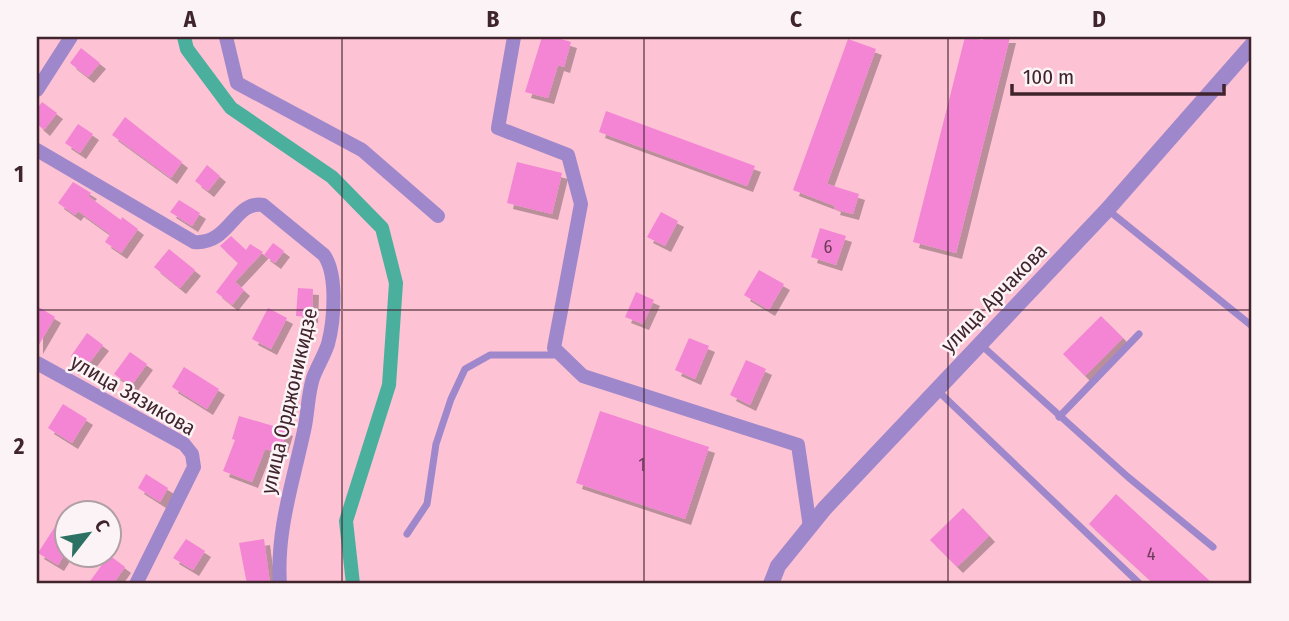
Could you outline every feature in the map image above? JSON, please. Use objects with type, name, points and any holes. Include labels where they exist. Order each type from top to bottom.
[{"type":"street","points":[[37,90],[71,37]]},
{"type":"street","points":[[226,37],[237,83],[362,150],[438,216]]},
{"type":"street","points":[[514,37],[498,128],[568,155],[581,204],[554,348],[583,376],[798,445],[810,527]]},
{"type":"street","name":"улица Арчакова","points":[[771,584],[778,566],[810,527],[936,389],[1107,210],[1252,44]]},
{"type":"street","name":"улица Орджоникидзе","points":[[37,150],[194,242],[207,243],[217,237],[247,207],[263,205],[330,262],[333,311],[328,344],[313,379],[282,526],[278,566],[280,584]]},
{"type":"street","name":"улица Зязикова","points":[[37,363],[184,444],[192,454],[194,467],[136,584]]},
{"type":"lane","points":[[1107,210],[1252,326]]},
{"type":"lane","points":[[1059,416],[1139,334]]},
{"type":"lane","points":[[979,344],[1128,477],[1213,547]]},
{"type":"lane","points":[[407,534],[427,504],[436,444],[451,399],[465,369],[490,355],[561,355]]},
{"type":"lane","points":[[936,389],[1139,584]]},
{"type":"building","points":[[542,37],[571,42],[564,67],[558,65],[548,98],[525,92]]},
{"type":"building","points":[[965,37],[983,40],[984,37],[1010,37],[956,253],[913,242]]},
{"type":"building","points":[[848,39],[876,49],[827,184],[859,194],[853,214],[834,209],[835,206],[793,190]]},
{"type":"building","points":[[81,48],[100,63],[88,77],[70,63]]},
{"type":"building","points":[[42,102],[57,113],[44,130],[37,124],[37,109]]},
{"type":"building","points":[[606,111],[755,166],[747,186],[599,132]]},
{"type":"building","points":[[125,117],[182,162],[171,178],[112,135]]},
{"type":"building","points":[[78,124],[93,134],[80,153],[65,143]]},
{"type":"building","points":[[517,162],[562,173],[552,214],[507,203]]},
{"type":"building","points":[[207,165],[220,176],[208,191],[195,181]]},
{"type":"building","points":[[73,182],[91,193],[88,196],[121,220],[122,217],[138,229],[121,253],[105,242],[110,234],[78,211],[75,215],[58,203]]},
{"type":"building","points":[[179,200],[200,213],[192,226],[170,212]]},
{"type":"building","points":[[661,212],[678,221],[665,246],[647,237]]},
{"type":"building","points":[[820,228],[846,236],[836,265],[811,257]]},
{"type":"building","points":[[231,236],[246,250],[250,244],[263,252],[235,282],[244,290],[232,305],[216,292],[238,263],[220,246]]},
{"type":"building","points":[[273,243],[284,251],[275,263],[264,255]]},
{"type":"building","points":[[169,249],[195,270],[180,288],[154,267]]},
{"type":"building","points":[[759,270],[784,284],[769,310],[744,295]]},
{"type":"building","points":[[298,288],[313,289],[312,317],[296,316]]},
{"type":"building","points":[[636,292],[654,300],[643,324],[625,317]]},
{"type":"building","points":[[37,306],[55,317],[37,348]]},
{"type":"building","points":[[268,308],[287,318],[271,349],[252,339]]},
{"type":"building","points":[[1101,316],[1123,338],[1085,376],[1063,354]]},
{"type":"building","points":[[87,333],[103,345],[86,367],[71,356]]},
{"type":"building","points":[[689,338],[709,346],[695,379],[675,370]]},
{"type":"building","points":[[130,352],[147,364],[131,386],[114,374]]},
{"type":"building","points":[[746,360],[766,369],[750,405],[730,395]]},
{"type":"building","points":[[184,367],[219,389],[207,409],[172,387]]},
{"type":"building","points":[[63,404],[87,419],[72,443],[48,428]]},
{"type":"building","points":[[600,411],[709,447],[685,519],[576,483]]},
{"type":"building","points":[[239,416],[287,430],[280,453],[265,449],[252,482],[223,471],[235,440],[232,439]]},
{"type":"building","points":[[146,474],[168,488],[160,502],[138,488]]},
{"type":"building","points":[[1116,494],[1213,584],[1154,584],[1089,524]]},
{"type":"building","points":[[963,508],[989,536],[957,567],[930,540]]},
{"type":"building","points":[[52,531],[52,561],[38,553]]},
{"type":"building","points":[[186,539],[205,551],[193,570],[173,558]]},
{"type":"building","points":[[264,539],[270,584],[247,584],[239,543]]},
{"type":"building","points":[[122,565],[125,567],[113,584],[88,584],[100,568],[122,568]]},
{"type":"waterway","points":[[184,37],[187,49],[231,108],[332,177],[382,228],[396,283],[389,385],[346,521],[353,584]]}]
